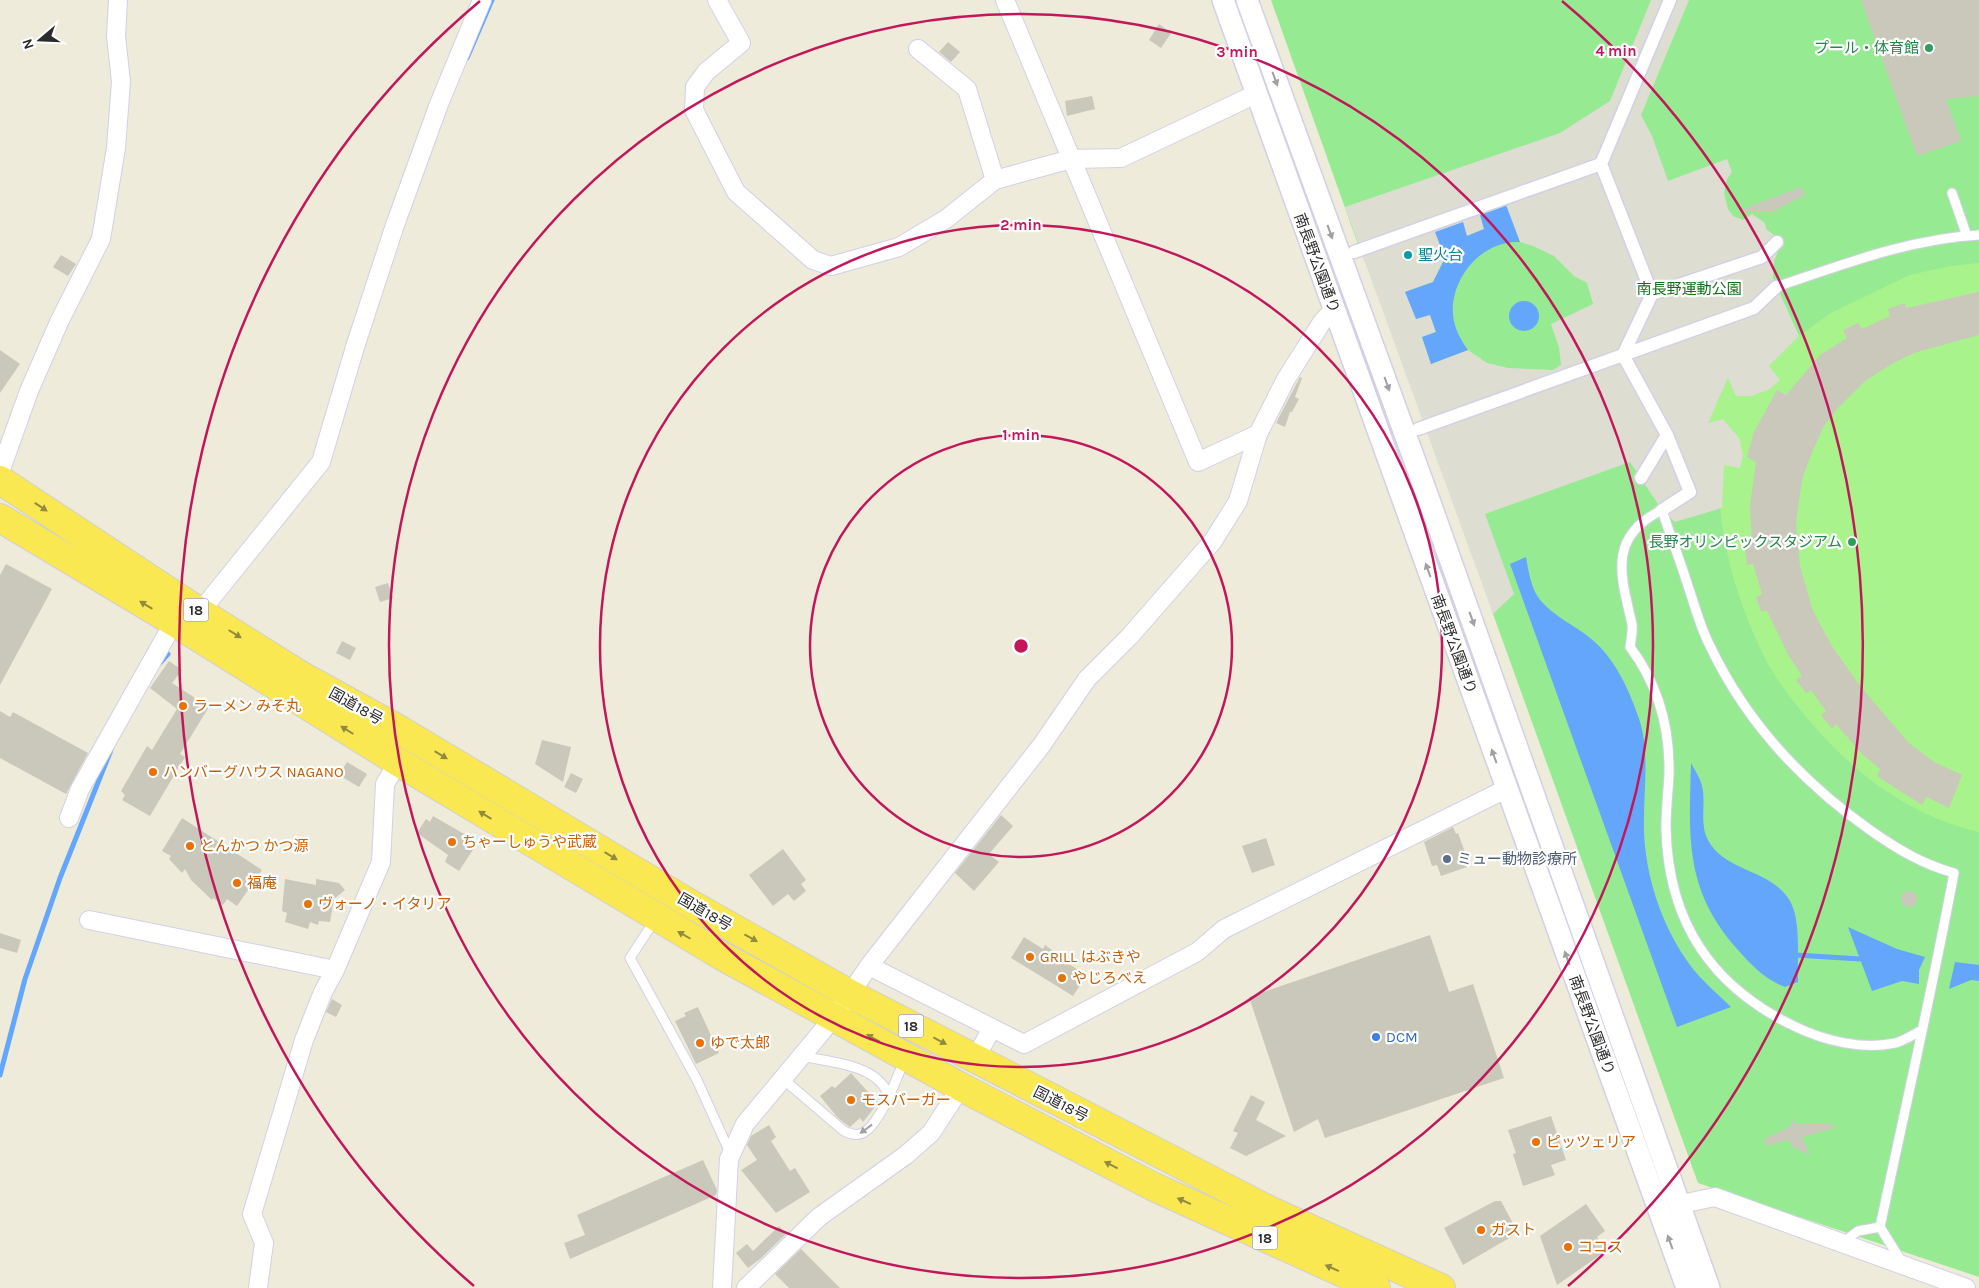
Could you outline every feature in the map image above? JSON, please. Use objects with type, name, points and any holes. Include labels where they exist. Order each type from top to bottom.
[{"type":"highway","name":"国道18号","points":[[0,480],[200,612],[302,676],[400,730],[689,903],[850,994],[1271,1211],[1441,1288]]},
{"type":"highway","name":"国道18号","points":[[0,518],[174,622],[398,762],[656,918],[961,1087],[1154,1187],[1376,1288]]},
{"type":"street","points":[[0,472],[29,391],[60,320],[101,239],[116,148],[121,82],[116,36],[118,0]]},
{"type":"street","points":[[200,612],[322,462],[355,347],[394,225],[439,104],[482,0]]},
{"type":"street","points":[[717,0],[741,43],[706,72],[695,87],[694,110],[736,192],[813,260],[831,266],[899,247],[946,219],[995,180],[1071,159],[1121,158],[1256,94]]},
{"type":"street","points":[[1005,0],[1198,462],[1258,434]]},
{"type":"street","name":"南長野公園通り","points":[[1223,0],[1687,1288]]},
{"type":"street","name":"南長野公園通り","points":[[1247,0],[1435,516],[1681,1204],[1709,1288]]},
{"type":"street","points":[[1652,294],[1601,164],[1670,0]]},
{"type":"street","points":[[918,49],[967,89],[995,180]]},
{"type":"street","points":[[1354,252],[1601,164]]},
{"type":"street","points":[[1623,354],[1652,294],[1762,257],[1777,242]]},
{"type":"street","points":[[1418,429],[1754,308],[1776,287]]},
{"type":"street","points":[[722,1288],[731,1155],[745,1124],[834,1017],[869,966],[1041,746],[1087,679],[1130,636],[1214,541],[1238,501],[1258,434],[1286,379],[1322,322],[1334,309]]},
{"type":"street","points":[[1623,354],[1667,435],[1690,492],[1662,510]]},
{"type":"street","points":[[1641,478],[1667,435]]},
{"type":"street","points":[[69,818],[80,789],[174,622]]},
{"type":"street","points":[[258,1288],[264,1243],[252,1214],[304,1040],[323,992],[335,970],[381,862],[385,784],[398,762]]},
{"type":"street","points":[[869,966],[1024,1044],[1197,952],[1224,929],[1506,789]]},
{"type":"street","points":[[88,920],[335,970]]},
{"type":"street","points":[[975,1059],[992,1028]]},
{"type":"street","points":[[746,1288],[819,1217],[906,1155],[931,1133],[961,1087]]},
{"type":"street","points":[[1681,1204],[1715,1197],[1966,1288]]},
{"type":"lane","points":[[1952,193],[1967,236]]},
{"type":"lane","points":[[1776,287],[1886,250],[1979,235]]},
{"type":"lane","points":[[1904,1266],[1880,1227],[1922,1030],[1954,873],[1919,861],[1898,850],[1850,818],[1801,775],[1773,744],[1734,692],[1708,644],[1662,510],[1650,516],[1636,528],[1627,542],[1623,556],[1622,584],[1632,625],[1630,647],[1640,660],[1662,711],[1668,754],[1666,827],[1669,872],[1678,906],[1696,943],[1723,977],[1750,1002],[1806,1032],[1832,1040],[1864,1045],[1897,1043],[1922,1030]]},
{"type":"lane","points":[[656,918],[630,958],[697,1080],[731,1155]]},
{"type":"lane","points":[[802,1056],[868,1072],[880,1080],[888,1094]]},
{"type":"lane","points":[[782,1079],[844,1131],[854,1135],[864,1132],[874,1122],[906,1057]]},
{"type":"lane","points":[[1841,1243],[1858,1231],[1880,1227]]},
{"type":"green space","name":"南長野運動公園","points":[[1271,0],[1979,0],[1979,1277],[1698,1183],[1493,614],[1447,458],[1360,250]]},
{"type":"green space","name":"長野オリンピックスタジアム","points":[[1979,263],[1979,832],[1954,825],[1917,809],[1867,777],[1816,728],[1799,709],[1772,671],[1755,638],[1736,587],[1727,553],[1721,517],[1724,464],[1740,467],[1739,438],[1723,419],[1708,423],[1728,377],[1769,366],[1799,336],[1831,313],[1910,275],[1951,266]]},
{"type":"shaded area","points":[[1651,0],[1689,0],[1641,115],[1652,136],[1668,181],[1727,159],[1732,172],[1727,179],[1724,193],[1728,209],[1733,216],[1743,220],[1752,214],[1765,223],[1766,229],[1775,236],[1779,249],[1774,261],[1773,278],[1799,336],[1769,366],[1780,380],[1770,389],[1752,396],[1736,396],[1728,378],[1708,423],[1723,419],[1739,438],[1743,454],[1740,468],[1724,465],[1722,508],[1675,522],[1662,510],[1630,462],[1485,514],[1514,594],[1493,614],[1345,207],[1560,133],[1610,101]],"holes":[[[1506,205],[1520,242],[1554,256],[1574,276],[1587,283],[1593,304],[1551,324],[1559,347],[1561,365],[1553,370],[1508,368],[1487,363],[1468,350],[1431,364],[1422,337],[1436,332],[1430,315],[1405,292],[1433,282],[1463,222],[1466,236],[1485,229],[1480,215]]]},
{"type":"water","points":[[1506,205],[1520,242],[1506,243],[1493,247],[1481,254],[1471,264],[1463,275],[1453,301],[1455,325],[1468,350],[1431,364],[1422,337],[1436,332],[1430,315],[1416,319],[1405,292],[1433,282],[1445,258],[1435,232],[1463,222],[1467,236],[1484,229],[1480,215]]},
{"type":"water","points":[[1524,301],[1535,305],[1539,316],[1535,327],[1524,331],[1513,327],[1509,316],[1513,305]]},
{"type":"water","points":[[1526,557],[1532,583],[1538,597],[1558,616],[1583,632],[1604,651],[1627,687],[1642,728],[1644,741],[1646,767],[1644,838],[1651,880],[1657,901],[1665,922],[1686,960],[1699,976],[1731,1007],[1677,1027],[1510,564]]},
{"type":"water","points":[[1691,763],[1702,787],[1703,822],[1708,840],[1716,851],[1726,859],[1773,883],[1791,903],[1796,920],[1798,941],[1798,982],[1785,987],[1759,972],[1720,928],[1708,906],[1699,884],[1691,839]]},
{"type":"water","points":[[1848,927],[1897,949],[1925,957],[1919,970],[1919,984],[1902,981],[1872,991]]},
{"type":"water","points":[[1955,962],[1979,965],[1979,981],[1971,980],[1949,989]]},
{"type":"building","name":"プール・体育館","points":[[1861,0],[1979,0],[1979,96],[1946,99],[1961,141],[1917,156]]},
{"type":"building","points":[[1159,24],[1171,33],[1161,48],[1149,40]]},
{"type":"building","points":[[948,42],[960,52],[951,62],[939,52]]},
{"type":"building","points":[[1092,96],[1095,109],[1067,116],[1065,101]]},
{"type":"building","points":[[1801,187],[1805,195],[1774,211],[1738,211]]},
{"type":"building","points":[[61,255],[76,264],[68,276],[53,267]]},
{"type":"building","points":[[1979,292],[1979,335],[1917,352],[1893,363],[1865,381],[1838,408],[1824,426],[1810,457],[1802,480],[1796,522],[1800,566],[1813,611],[1832,646],[1860,686],[1909,743],[1934,762],[1962,775],[1949,808],[1927,797],[1922,805],[1877,776],[1880,769],[1863,755],[1836,724],[1832,729],[1821,715],[1826,711],[1811,690],[1806,693],[1796,680],[1802,676],[1789,656],[1767,611],[1761,611],[1756,597],[1762,594],[1753,564],[1747,565],[1745,547],[1752,545],[1750,505],[1756,462],[1747,457],[1754,432],[1777,390],[1786,395],[1820,355],[1847,338],[1843,330],[1858,323],[1862,329],[1890,316],[1888,309],[1905,303],[1906,308]]},
{"type":"building","points":[[0,350],[20,364],[0,393]]},
{"type":"building","points":[[1300,377],[1302,378],[1295,397],[1299,399],[1292,412],[1290,412],[1285,427],[1276,423]]},
{"type":"building","points":[[6,564],[52,589],[0,685],[0,575]]},
{"type":"building","points":[[388,583],[393,598],[380,602],[375,587]]},
{"type":"building","points":[[342,641],[356,648],[350,660],[336,653]]},
{"type":"building","points":[[169,661],[182,670],[172,683],[209,707],[180,754],[185,757],[150,816],[122,800],[125,795],[121,791],[147,746],[152,750],[177,709],[150,688]]},
{"type":"building","points":[[0,711],[10,717],[13,712],[88,753],[66,794],[0,758]]},
{"type":"building","points":[[542,740],[571,747],[563,782],[535,764]]},
{"type":"building","points":[[347,762],[367,774],[359,787],[339,775]]},
{"type":"building","points":[[571,773],[583,779],[576,793],[564,787]]},
{"type":"building","points":[[1001,815],[1013,826],[989,854],[999,862],[974,891],[955,873]]},
{"type":"building","name":"ちゃーしゅうや武蔵","points":[[433,816],[478,842],[459,871],[445,862],[448,855],[417,833],[426,819],[430,822]]},
{"type":"building","points":[[182,818],[262,870],[237,906],[227,899],[223,905],[213,898],[212,900],[191,880],[185,869],[182,873],[169,859],[171,856],[162,851]]},
{"type":"building","points":[[1453,827],[1456,834],[1458,833],[1468,861],[1465,861],[1467,867],[1441,876],[1437,865],[1432,866],[1424,842]]},
{"type":"building","points":[[1266,838],[1275,865],[1252,873],[1242,846]]},
{"type":"building","points":[[783,849],[806,880],[801,884],[806,891],[794,901],[788,894],[773,906],[749,875]]},
{"type":"building","name":"ヴォーノ・イタリア","points":[[285,879],[316,885],[316,879],[339,883],[345,890],[334,899],[330,922],[319,921],[318,925],[310,922],[308,929],[285,922],[287,913],[282,911]]},
{"type":"building","points":[[1909,891],[1917,899],[1909,907],[1901,899]]},
{"type":"building","points":[[0,933],[21,940],[17,953],[0,948]]},
{"type":"building","name":"DCM","points":[[1430,935],[1449,992],[1473,984],[1504,1078],[1325,1138],[1318,1119],[1294,1132],[1249,997]]},
{"type":"building","points":[[1024,937],[1043,949],[1045,945],[1056,953],[1055,955],[1083,973],[1078,981],[1081,984],[1073,996],[1011,958]]},
{"type":"building","points":[[332,999],[342,1005],[336,1017],[326,1012]]},
{"type":"building","points":[[698,1007],[719,1053],[696,1064],[675,1021],[686,1016],[684,1013]]},
{"type":"building","points":[[851,1073],[878,1103],[863,1122],[860,1118],[850,1127],[838,1118],[820,1096],[832,1086],[835,1088]]},
{"type":"building","points":[[1251,1095],[1265,1102],[1256,1120],[1286,1136],[1246,1156],[1230,1148],[1238,1133],[1233,1131]]},
{"type":"building","name":"ピッツェリア","points":[[1551,1116],[1566,1160],[1551,1165],[1555,1175],[1523,1186],[1513,1154],[1516,1153],[1508,1130]]},
{"type":"building","points":[[1793,1118],[1796,1124],[1834,1124],[1834,1128],[1802,1137],[1810,1155],[1793,1147],[1788,1140],[1767,1146],[1764,1139],[1790,1127]]},
{"type":"building","points":[[769,1125],[776,1137],[771,1141],[790,1171],[795,1168],[810,1192],[776,1213],[741,1170],[757,1160],[747,1145],[751,1136]]},
{"type":"building","points":[[703,1160],[717,1190],[716,1195],[570,1259],[564,1243],[585,1235],[577,1215]]},
{"type":"building","name":"ガスト","points":[[1495,1201],[1501,1201],[1516,1229],[1516,1234],[1463,1265],[1444,1228]]},
{"type":"building","name":"ココス","points":[[1586,1204],[1605,1231],[1597,1237],[1606,1251],[1557,1285],[1540,1236]]},
{"type":"building","points":[[779,1226],[786,1234],[748,1268],[736,1253],[747,1244],[753,1251]]},
{"type":"building","points":[[801,1249],[840,1288],[789,1288],[775,1274]]},
{"type":"waterway","points":[[467,58],[492,0]]},
{"type":"waterway","points":[[159,664],[168,654]]},
{"type":"waterway","points":[[0,1075],[25,979],[60,878],[111,750]]},
{"type":"waterway","points":[[1796,955],[1860,959]]},
{"type":"place","name":"プール・体育館","points":[[1929,48]]},
{"type":"place","name":"聖火台","points":[[1408,255]]},
{"type":"place","name":"長野オリンピックスタジアム","points":[[1852,542]]},
{"type":"place","name":"ラーメン みそ丸","points":[[183,706]]},
{"type":"place","name":"ハンバーグハウス NAGANO","points":[[153,772]]},
{"type":"place","name":"ちゃーしゅうや武蔵","points":[[452,842]]},
{"type":"place","name":"とんかつ かつ源","points":[[190,846]]},
{"type":"place","name":"ミュー動物診療所","points":[[1447,859]]},
{"type":"place","name":"福庵","points":[[237,883]]},
{"type":"place","name":"ヴォーノ・イタリア","points":[[308,904]]},
{"type":"place","name":"GRILL はぶきや","points":[[1030,957]]},
{"type":"place","name":"やじろべえ","points":[[1062,978]]},
{"type":"place","name":"DCM","points":[[1376,1037]]},
{"type":"place","name":"ゆで太郎","points":[[700,1043]]},
{"type":"place","name":"モスバーガー","points":[[851,1100]]},
{"type":"place","name":"ピッツェリア","points":[[1536,1142]]},
{"type":"place","name":"ガスト","points":[[1481,1230]]},
{"type":"place","name":"ココス","points":[[1568,1247]]}]
